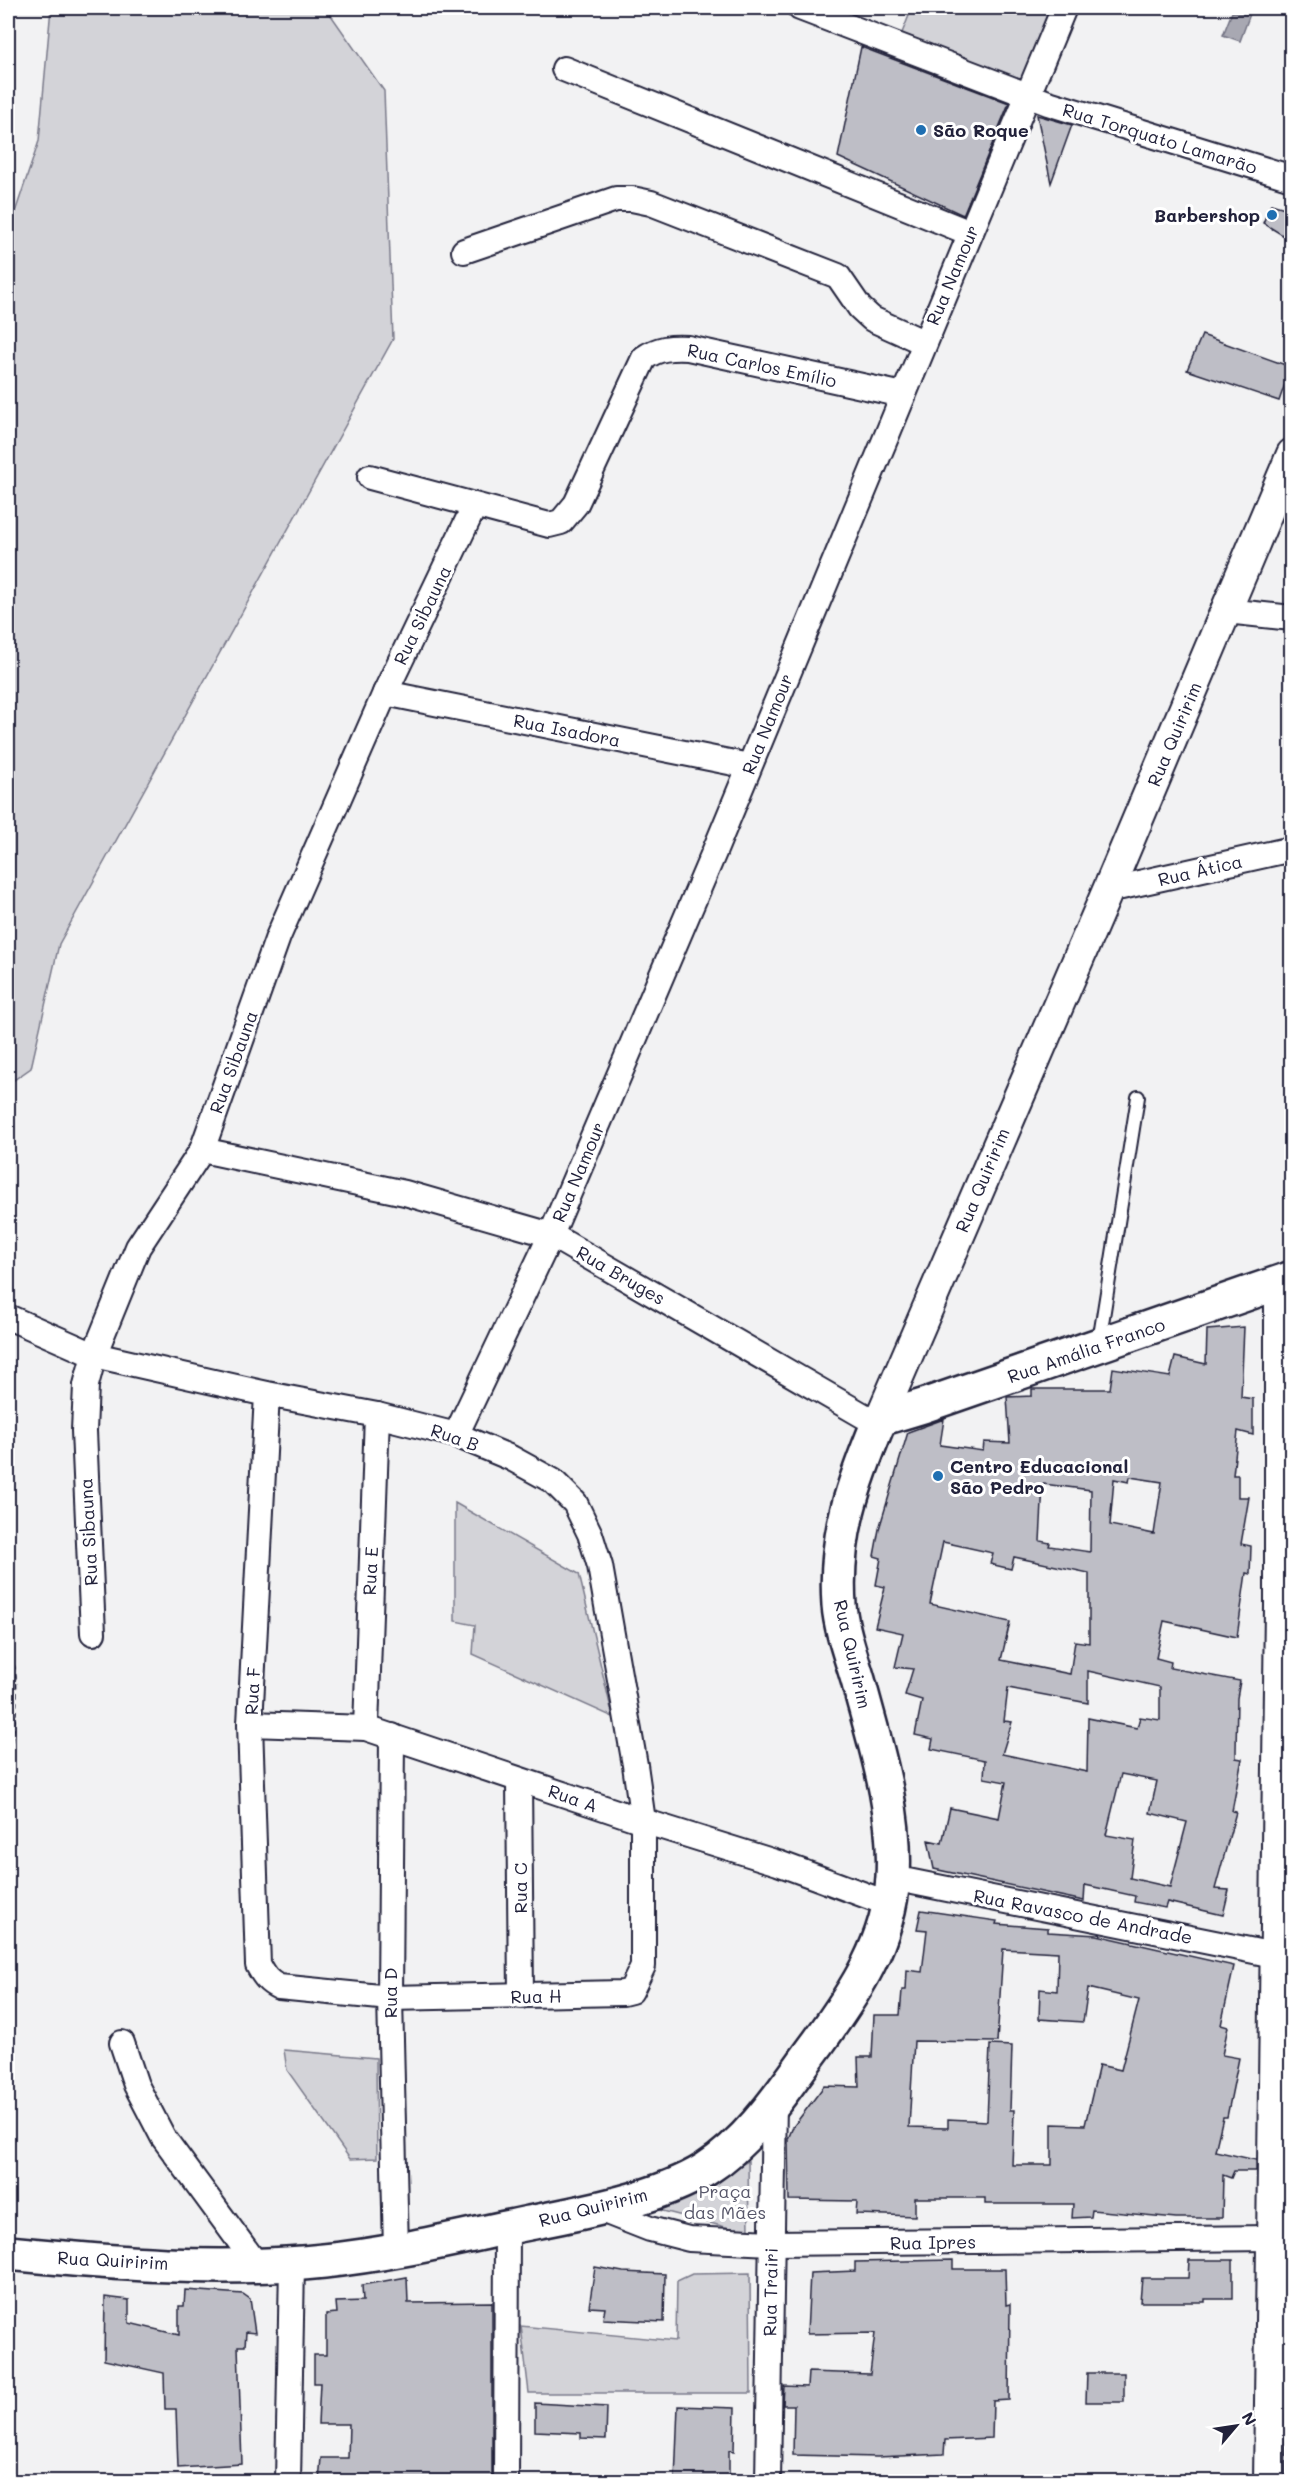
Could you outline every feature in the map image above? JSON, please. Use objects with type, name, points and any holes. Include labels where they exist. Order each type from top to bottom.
[{"type":"main road","name":"Rua Amália Franco","points":[[880,1419],[924,1406],[1286,1281]]},
{"type":"main road","name":"Rua Quiririm","points":[[8,2253],[81,2259],[257,2265],[292,2264],[396,2250],[599,2209],[703,2172],[746,2136],[774,2102],[848,2001],[871,1964],[882,1935],[891,1891],[889,1802],[839,1610],[838,1573],[840,1540],[852,1485],[880,1419]]},
{"type":"street","name":"Rua Torquato Lamarão","points":[[800,8],[1028,96],[1292,178]]},
{"type":"street","name":"Rua Namour","points":[[456,1435],[551,1235],[1064,8]]},
{"type":"street","points":[[564,69],[970,233]]},
{"type":"street","points":[[464,251],[589,207],[616,199],[632,199],[662,207],[838,276],[860,308],[872,319],[923,342]]},
{"type":"street","name":"Rua Carlos Emílio","points":[[370,477],[474,507],[549,525],[561,522],[576,504],[644,358],[654,351],[671,347],[688,348],[903,394]]},
{"type":"street","name":"Rua Quiririm","points":[[880,1419],[1108,890],[1292,454]]},
{"type":"street","name":"Rua Sibauna","points":[[93,1634],[84,1431],[86,1385],[94,1355],[138,1246],[202,1150],[278,937],[385,693],[474,507]]},
{"type":"street","points":[[1226,611],[1292,618]]},
{"type":"street","name":"Rua Isadora","points":[[385,693],[749,766]]},
{"type":"street","name":"Rua Ática","points":[[1108,890],[1292,849]]},
{"type":"street","name":"Rua Bruges","points":[[202,1150],[405,1193],[551,1235],[864,1416],[880,1419]]},
{"type":"street","points":[[1269,2481],[1282,2305],[1273,2238],[1283,2082],[1274,1955],[1283,1870],[1286,1281]]},
{"type":"street","name":"Rua B","points":[[8,1317],[94,1355],[267,1394],[377,1415],[456,1435],[511,1458],[553,1481],[575,1503],[590,1534],[600,1566],[643,1821]]},
{"type":"street","name":"Rua F","points":[[267,1394],[250,1724],[258,1965],[270,1984]]},
{"type":"street","name":"Rua E","points":[[366,1728],[377,1415]]},
{"type":"street","name":"Rua A","points":[[250,1724],[366,1728],[643,1821],[778,1863],[891,1891]]},
{"type":"street","name":"Rua D","points":[[393,1736],[390,1998],[396,2250]]},
{"type":"street","name":"Rua C","points":[[519,1780],[521,1996]]},
{"type":"street","name":"Rua H","points":[[270,1984],[279,1988],[390,1998],[623,1994],[631,1990],[639,1980],[643,1966],[643,1821]]},
{"type":"street","name":"Rua Ravasco de Andrade","points":[[891,1891],[1274,1955]]},
{"type":"street","points":[[122,2043],[136,2085],[163,2137],[257,2265]]},
{"type":"street","name":"Rua Trairi","points":[[768,2481],[774,2102]]},
{"type":"street","name":"Rua Ipres","points":[[599,2209],[650,2229],[688,2239],[771,2243],[1273,2238]]},
{"type":"street","points":[[506,2481],[507,2228]]},
{"type":"street","points":[[288,2481],[292,2264]]},
{"type":"lane","points":[[1098,1345],[1138,1097]]},
{"type":"path","points":[[8,1648],[14,1662],[14,1730],[8,1752]]},
{"type":"green space","points":[[51,8],[326,8],[384,91],[393,339],[59,944],[31,1068],[8,1084],[8,233],[39,141]]},
{"type":"green space","points":[[912,8],[1060,8],[1016,102],[1009,102],[900,38]]},
{"type":"green space","points":[[455,1503],[579,1574],[613,1717],[473,1654],[475,1625],[455,1621]]},
{"type":"green space","points":[[284,2050],[376,2058],[377,2158],[350,2159],[287,2070]]},
{"type":"green space","name":"Praça das Mães","points":[[748,2161],[749,2233],[659,2210]]},
{"type":"green space","points":[[750,2273],[751,2393],[529,2393],[521,2326],[676,2341],[677,2281],[692,2274]]},
{"type":"shaded area","points":[[1232,12],[1250,14],[1240,41],[1223,35]]},
{"type":"building","name":"São Roque","points":[[861,47],[1009,103],[963,215],[838,157]]},
{"type":"building","points":[[1037,115],[1072,125],[1051,183]]},
{"type":"building","points":[[1271,204],[1292,210],[1292,241],[1263,223]]},
{"type":"building","points":[[1202,335],[1291,367],[1279,401],[1187,370]]},
{"type":"building","points":[[1244,1327],[1241,1397],[1253,1399],[1253,1435],[1238,1431],[1233,1475],[1238,1475],[1238,1497],[1249,1497],[1241,1544],[1251,1546],[1250,1574],[1246,1573],[1237,1637],[1164,1621],[1156,1658],[1171,1662],[1170,1668],[1240,1681],[1237,1698],[1236,1758],[1242,1759],[1232,1811],[1236,1812],[1215,1889],[1229,1890],[1223,1915],[1167,1902],[1165,1908],[1134,1902],[1135,1896],[1085,1885],[1084,1901],[934,1869],[928,1840],[942,1843],[950,1808],[999,1818],[1006,1782],[984,1778],[985,1760],[931,1749],[933,1739],[915,1735],[922,1700],[905,1695],[913,1669],[895,1667],[903,1633],[875,1627],[885,1587],[876,1585],[881,1558],[874,1556],[879,1529],[908,1432],[944,1419],[940,1445],[983,1451],[984,1442],[1010,1443],[1007,1397],[1032,1396],[1032,1389],[1110,1389],[1113,1368],[1170,1377],[1175,1357],[1206,1364],[1207,1330]],"holes":[[[1130,1477],[1162,1482],[1154,1534],[1110,1525],[1114,1479],[1129,1482]],[[1043,1484],[1091,1490],[1090,1552],[1049,1546],[1050,1543],[1040,1541]],[[943,1542],[993,1553],[990,1564],[1011,1569],[1014,1557],[1089,1573],[1089,1643],[1075,1641],[1070,1674],[1001,1660],[1010,1622],[930,1604]],[[1088,1671],[1160,1687],[1160,1720],[1140,1717],[1137,1728],[1088,1718],[1087,1772],[1002,1754],[1012,1722],[1004,1721],[1008,1688],[1088,1703]],[[1121,1774],[1157,1781],[1150,1813],[1187,1822],[1170,1887],[1130,1878],[1135,1840],[1106,1835]]]},
{"type":"building","points":[[921,1910],[997,1921],[996,1924],[1048,1928],[1048,1932],[1097,1935],[1234,1966],[1221,2025],[1228,2027],[1222,2055],[1239,2058],[1227,2117],[1223,2117],[1215,2151],[1256,2160],[1256,2171],[1234,2171],[1231,2178],[1223,2175],[1222,2218],[1176,2218],[1092,2210],[1091,2217],[1072,2218],[1073,2204],[985,2204],[985,2198],[915,2198],[915,2216],[856,2214],[857,2201],[789,2200],[788,2139],[793,2127],[824,2086],[859,2087],[858,2057],[872,2057],[874,2015],[900,2015],[902,1990],[906,1990],[907,1970],[922,1972],[927,1930],[917,1929]],"holes":[[[1003,1949],[1058,1952],[1057,1991],[1040,1989],[1039,2019],[1083,2022],[1088,1988],[1139,2000],[1121,2070],[1099,2065],[1085,2125],[1052,2124],[1052,2165],[1012,2165],[1014,2110],[1010,2110],[1012,2046],[990,2045],[987,2121],[948,2119],[948,2128],[909,2127],[914,2041],[997,2042]]]},
{"type":"building","points":[[953,2260],[953,2269],[1005,2269],[1006,2305],[1010,2304],[1009,2400],[993,2401],[992,2438],[945,2440],[944,2454],[877,2457],[793,2455],[794,2405],[783,2405],[784,2386],[807,2387],[808,2372],[870,2374],[875,2333],[807,2334],[810,2273],[855,2271],[855,2262]]},
{"type":"building","points":[[1189,2260],[1233,2260],[1233,2299],[1205,2299],[1205,2302],[1140,2302],[1142,2278],[1188,2278]]},
{"type":"building","points":[[595,2267],[623,2272],[665,2274],[664,2322],[603,2319],[605,2308],[589,2307]]},
{"type":"building","points":[[407,2277],[408,2303],[492,2302],[492,2481],[319,2481],[321,2458],[348,2458],[349,2424],[318,2424],[320,2383],[314,2383],[314,2355],[326,2355],[326,2314],[337,2313],[336,2302],[363,2301],[362,2285]]},
{"type":"building","points":[[185,2290],[243,2294],[250,2299],[255,2333],[246,2332],[245,2346],[238,2346],[242,2464],[178,2468],[176,2409],[165,2409],[164,2373],[104,2360],[105,2297],[129,2300],[129,2323],[179,2335],[179,2306],[184,2306]]},
{"type":"building","points":[[1087,2373],[1124,2373],[1124,2402],[1086,2402]]},
{"type":"building","points":[[535,2403],[607,2407],[606,2439],[581,2438],[581,2433],[535,2431]]},
{"type":"building","points":[[678,2406],[735,2408],[734,2451],[729,2450],[729,2481],[675,2481]]},
{"type":"place","name":"São Roque","points":[[921,130]]},
{"type":"place","name":"Barbershop","points":[[1272,215]]},
{"type":"place","name":"Centro Educacional São Pedro","points":[[938,1476]]}]
